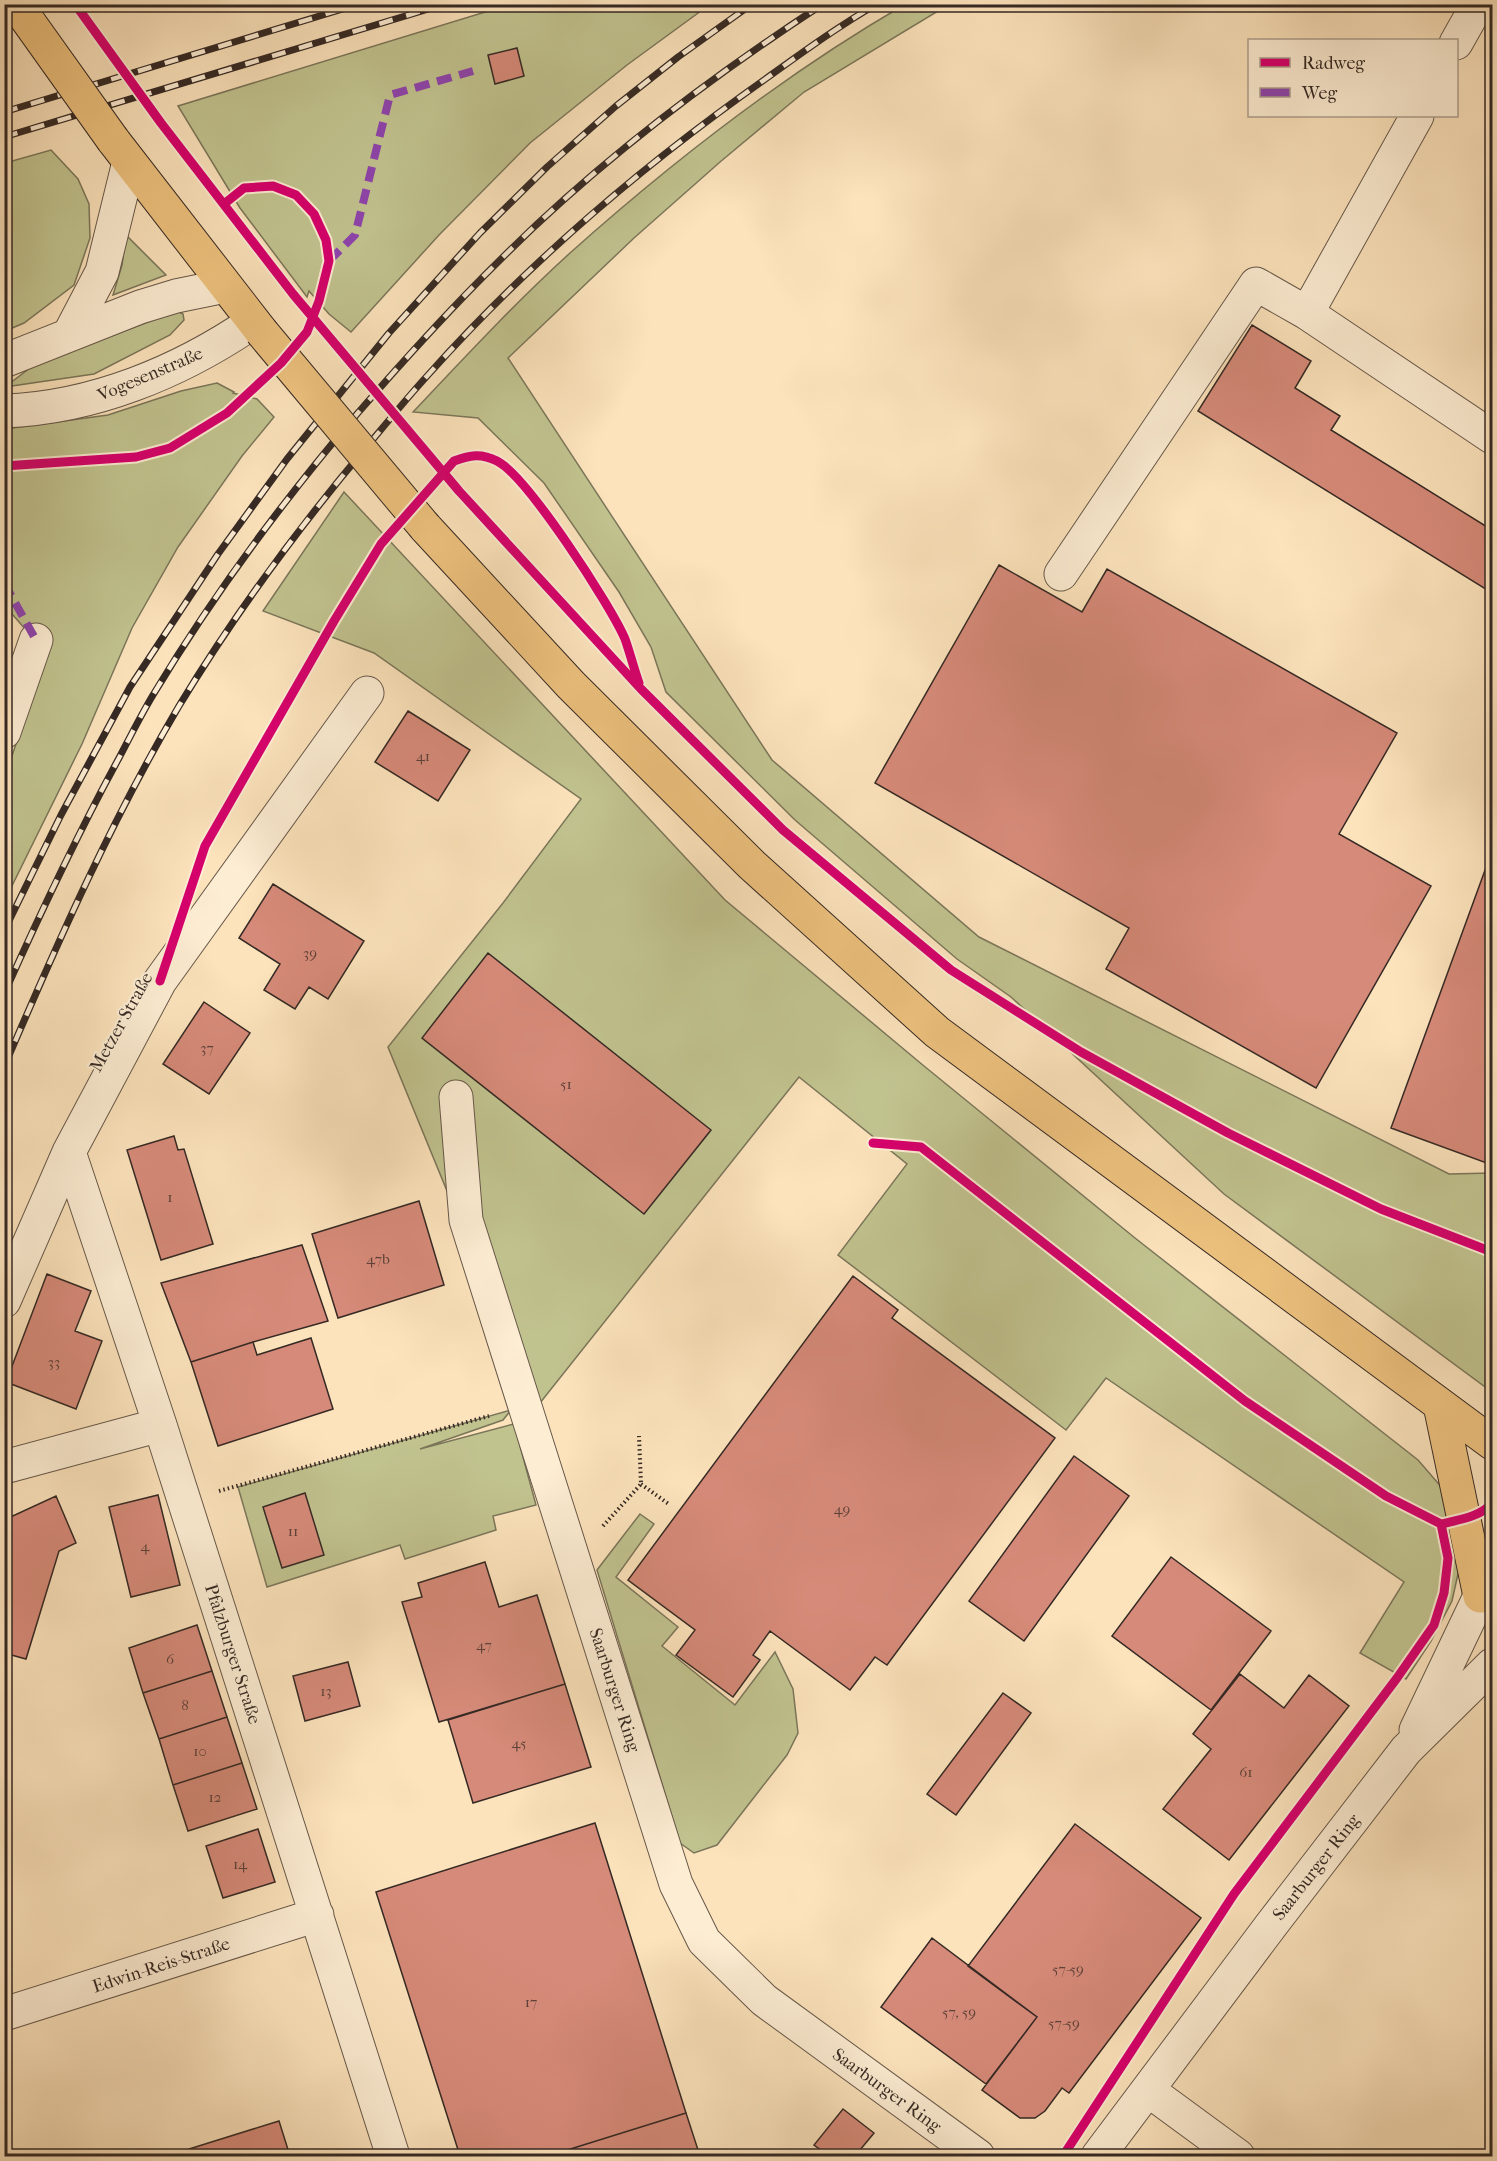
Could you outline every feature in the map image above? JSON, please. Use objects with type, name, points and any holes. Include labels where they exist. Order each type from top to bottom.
[{"type":"main road","points":[[16,4],[121,151],[225,286],[425,526],[571,685],[727,840],[937,1032],[1492,1443]]},
{"type":"main road","points":[[1440,1405],[1486,1589]]},
{"type":"street","points":[[1458,39],[1478,4]]},
{"type":"street","points":[[1308,313],[1416,117]]},
{"type":"street","points":[[70,333],[102,272],[121,151]]},
{"type":"street","points":[[1061,574],[1256,284],[1308,313],[1492,437]]},
{"type":"street","points":[[4,361],[70,333],[149,304],[225,286]]},
{"type":"street","name":"Vogesenstraße","points":[[4,411],[49,408],[91,399],[138,383],[257,326]]},
{"type":"street","points":[[4,732],[36,640]]},
{"type":"street","name":"Metzer Straße","points":[[4,1301],[69,1152],[160,981],[367,693]]},
{"type":"street","name":"Saarburger Ring","points":[[456,1097],[465,1220],[676,1884],[704,1941],[764,2000],[978,2157]]},
{"type":"street","name":"Pfalzburger Straße","points":[[69,1152],[160,1425],[393,2157]]},
{"type":"street","points":[[4,1467],[160,1425]]},
{"type":"street","name":"Saarburger Ring","points":[[1406,1750],[1486,1589]]},
{"type":"street","name":"Saarburger Ring","points":[[1098,2157],[1406,1750],[1492,1665]]},
{"type":"street","name":"Edwin-Reis-Straße","points":[[4,2014],[317,1915]]},
{"type":"street","points":[[1148,2090],[1238,2157]]},
{"type":"path","points":[[183,1500],[525,1406]]},
{"type":"path","points":[[574,1560],[640,1484],[639,1436]]},
{"type":"path","points":[[640,1484],[670,1505]]},
{"type":"green space","points":[[508,5],[709,5],[627,65],[530,143],[439,235],[351,332],[329,314],[309,291],[307,297],[240,208],[178,106]]},
{"type":"green space","points":[[904,5],[948,5],[804,92],[634,238],[508,358],[772,760],[979,937],[1449,1174],[1492,1173],[1492,1392],[1224,1194],[1011,997],[957,959],[795,820],[666,692],[651,647],[619,592],[544,483],[478,418],[413,412],[550,272],[649,185],[773,90]]},
{"type":"green space","points":[[51,150],[78,179],[89,204],[90,238],[74,285],[24,323],[5,331],[5,163]]},
{"type":"green space","points":[[126,235],[166,275],[113,295],[122,265]]},
{"type":"green space","points":[[177,311],[183,314],[184,320],[170,335],[94,374],[5,387],[34,365]]},
{"type":"green space","points":[[217,383],[233,393],[257,399],[274,417],[242,456],[178,547],[132,628],[82,744],[5,900],[5,776],[47,654],[5,606],[5,429],[108,415],[181,391]]},
{"type":"green space","points":[[344,492],[725,900],[1135,1238],[1418,1460],[1444,1490],[1460,1565],[1452,1601],[1431,1641],[1406,1679],[1360,1653],[1404,1582],[1106,1378],[1066,1430],[838,1255],[907,1164],[799,1077],[536,1408],[388,1047],[503,903],[581,799],[374,653],[263,611]]},
{"type":"green space","points":[[511,1410],[503,1420],[420,1449],[514,1424],[536,1505],[493,1516],[496,1530],[405,1559],[400,1545],[267,1587],[238,1487]]},
{"type":"green space","points":[[640,1514],[654,1524],[616,1577],[678,1627],[662,1646],[735,1705],[775,1652],[793,1689],[798,1733],[787,1755],[717,1845],[694,1853],[680,1843],[597,1570]]},
{"type":"building","points":[[517,48],[524,76],[495,84],[488,55]]},
{"type":"building","points":[[1252,325],[1311,361],[1295,388],[1340,416],[1331,430],[1492,530],[1492,593],[1198,411]]},
{"type":"building","points":[[999,565],[1082,612],[1107,569],[1397,733],[1339,834],[1431,886],[1316,1088],[1106,969],[1129,928],[875,783]]},
{"type":"building","points":[[408,711],[470,750],[438,801],[375,762]]},
{"type":"building","points":[[1492,851],[1492,1165],[1391,1128]]},
{"type":"building","points":[[273,884],[364,941],[328,999],[309,987],[295,1009],[264,990],[280,964],[239,938]]},
{"type":"building","points":[[488,953],[711,1130],[644,1214],[422,1038]]},
{"type":"building","points":[[204,1002],[250,1033],[209,1094],[163,1064]]},
{"type":"building","points":[[174,1136],[178,1150],[184,1149],[213,1244],[161,1260],[127,1150]]},
{"type":"building","points":[[419,1201],[444,1285],[338,1318],[312,1234]]},
{"type":"building","points":[[302,1245],[328,1321],[191,1362],[161,1283]]},
{"type":"building","points":[[47,1274],[91,1291],[75,1331],[102,1341],[76,1409],[6,1382]]},
{"type":"building","points":[[853,1276],[898,1310],[892,1318],[1055,1438],[887,1665],[875,1657],[850,1690],[770,1631],[753,1655],[760,1660],[733,1697],[676,1655],[695,1630],[628,1580]]},
{"type":"building","points":[[311,1338],[333,1409],[218,1446],[191,1362],[253,1342],[257,1355]]},
{"type":"building","points":[[1074,1456],[1129,1496],[1024,1641],[969,1601]]},
{"type":"building","points":[[305,1493],[324,1555],[282,1568],[263,1507]]},
{"type":"building","points":[[158,1495],[180,1585],[131,1597],[109,1507]]},
{"type":"building","points":[[56,1496],[76,1543],[59,1551],[26,1659],[4,1653],[4,1520]]},
{"type":"building","points":[[1171,1557],[1271,1631],[1211,1710],[1112,1636]]},
{"type":"building","points":[[485,1562],[499,1607],[537,1595],[565,1684],[439,1722],[402,1602],[422,1597],[418,1583]]},
{"type":"building","points":[[197,1625],[212,1671],[143,1693],[129,1648]]},
{"type":"building","points":[[348,1662],[360,1706],[305,1721],[293,1676]]},
{"type":"building","points":[[212,1671],[227,1717],[159,1739],[143,1693]]},
{"type":"building","points":[[1240,1674],[1284,1708],[1309,1675],[1349,1706],[1229,1860],[1163,1809],[1211,1749],[1193,1734]]},
{"type":"building","points":[[565,1684],[591,1767],[473,1803],[448,1720]]},
{"type":"building","points":[[1003,1693],[1031,1713],[956,1815],[927,1794]]},
{"type":"building","points":[[227,1717],[242,1763],[173,1785],[159,1739]]},
{"type":"building","points":[[242,1763],[257,1809],[188,1831],[173,1785]]},
{"type":"building","points":[[595,1823],[686,2113],[548,2156],[460,2156],[376,1892]]},
{"type":"building","points":[[1075,1824],[1201,1918],[1069,2093],[1062,2088],[1045,2111],[1035,2118],[1020,2118],[982,2090],[1037,2017],[968,1966]]},
{"type":"building","points":[[258,1829],[275,1882],[223,1898],[206,1846]]},
{"type":"building","points":[[932,1938],[1037,2017],[986,2084],[881,2007]]},
{"type":"building","points":[[843,2109],[874,2133],[855,2156],[829,2156],[814,2145]]},
{"type":"building","points":[[686,2113],[700,2156],[548,2156]]},
{"type":"building","points":[[279,2121],[290,2156],[191,2156],[189,2149]]},
{"type":"railway","points":[[4,112],[359,4]]},
{"type":"railway","points":[[4,137],[445,4]]},
{"type":"railway","points":[[4,931],[61,815],[130,687],[218,554],[287,459],[389,333],[480,233],[547,167],[616,106],[678,57],[752,4]]},
{"type":"railway","points":[[4,994],[74,845],[153,695],[224,585],[329,447],[463,297],[537,224],[615,156],[696,92],[823,4]]},
{"type":"railway","points":[[4,1067],[86,884],[154,749],[200,672],[244,606],[339,481],[412,393],[464,336],[578,226],[701,126],[842,25],[877,4]]},
{"type":"marked path","points":[[329,261],[355,235],[390,95],[473,71]]},
{"type":"marked path","points":[[4,583],[36,640]]},
{"type":"cycle path","points":[[75,4],[161,123],[293,294],[459,491],[641,689],[783,830],[951,970],[1081,1052],[1228,1133],[1381,1209],[1492,1252]]},
{"type":"cycle path","points":[[4,466],[136,457],[170,448],[227,413],[281,363],[307,332],[319,301],[329,261],[326,240],[314,214],[296,195],[273,186],[244,188],[224,204]]},
{"type":"cycle path","points":[[160,981],[205,846],[334,621],[381,544],[454,461],[476,456],[491,458],[511,472],[528,490],[567,543],[617,622],[639,683]]},
{"type":"cycle path","points":[[873,1143],[921,1147],[1245,1401],[1386,1496],[1441,1524],[1475,1515],[1492,1503]]},
{"type":"cycle path","points":[[1063,2156],[1234,1894],[1397,1678],[1434,1625],[1444,1593],[1448,1558],[1441,1524]]}]
